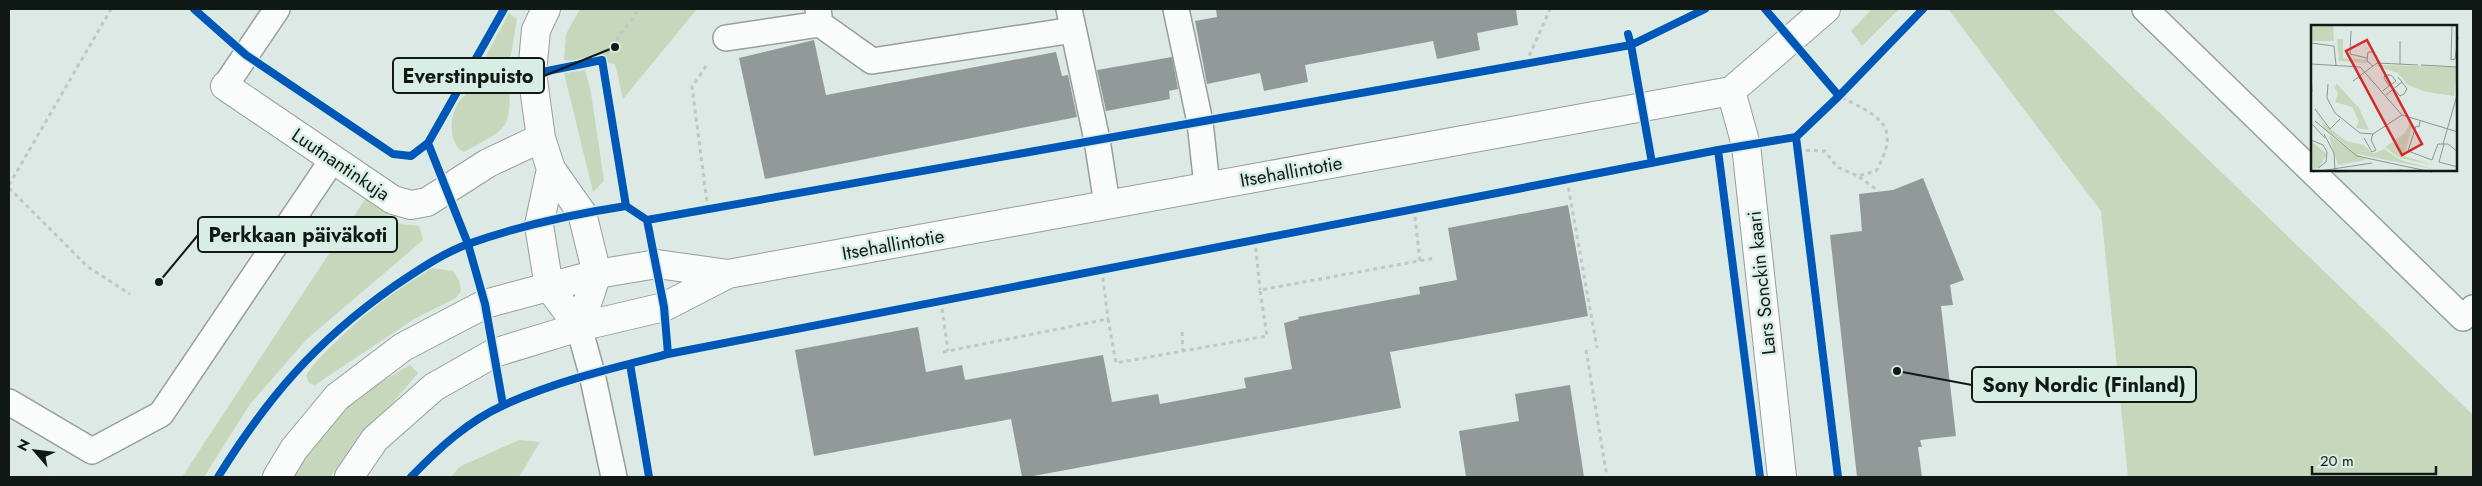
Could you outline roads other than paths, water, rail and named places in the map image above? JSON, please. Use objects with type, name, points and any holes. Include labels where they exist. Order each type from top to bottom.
[{"type":"main road","points":[[546,9],[536,30],[532,73],[541,138],[551,169],[582,213],[596,274],[579,327]]},
{"type":"main road","points":[[1731,91],[1826,9]]},
{"type":"main road","name":"Luutnantinkuja","points":[[225,86],[394,200],[411,205],[427,202],[488,163],[541,138]]},
{"type":"main road","name":"Itsehallintotie","points":[[349,477],[375,439],[434,387],[494,353],[579,327],[664,307],[728,274],[1731,91]]},
{"type":"main road","name":"Lars Sonckin kaari","points":[[1731,91],[1746,145],[1782,477]]},
{"type":"main road","points":[[551,169],[539,225],[549,287],[579,327]]},
{"type":"main road","name":"Itsehallintotie","points":[[277,477],[294,448],[337,397],[403,347],[486,304],[596,274],[657,264],[728,274]]},
{"type":"lane","points":[[225,86],[277,9]]},
{"type":"lane","points":[[1176,9],[1200,122],[1207,186]]},
{"type":"lane","points":[[2145,9],[2311,170]]},
{"type":"lane","points":[[726,38],[819,16],[872,62],[1071,19],[1097,140],[1107,204]]},
{"type":"lane","points":[[9,402],[92,451],[161,414],[333,159]]},
{"type":"lane","points":[[2312,171],[2464,318],[2473,308]]},
{"type":"lane","points":[[579,327],[592,374],[614,477]]},
{"type":"place","name":"Everstinpuisto","points":[[615,47]]},
{"type":"place","name":"Perkkaan päiväkoti","points":[[159,282]]},
{"type":"place","name":"Sony Nordic (Finland)","points":[[1897,371]]}]
